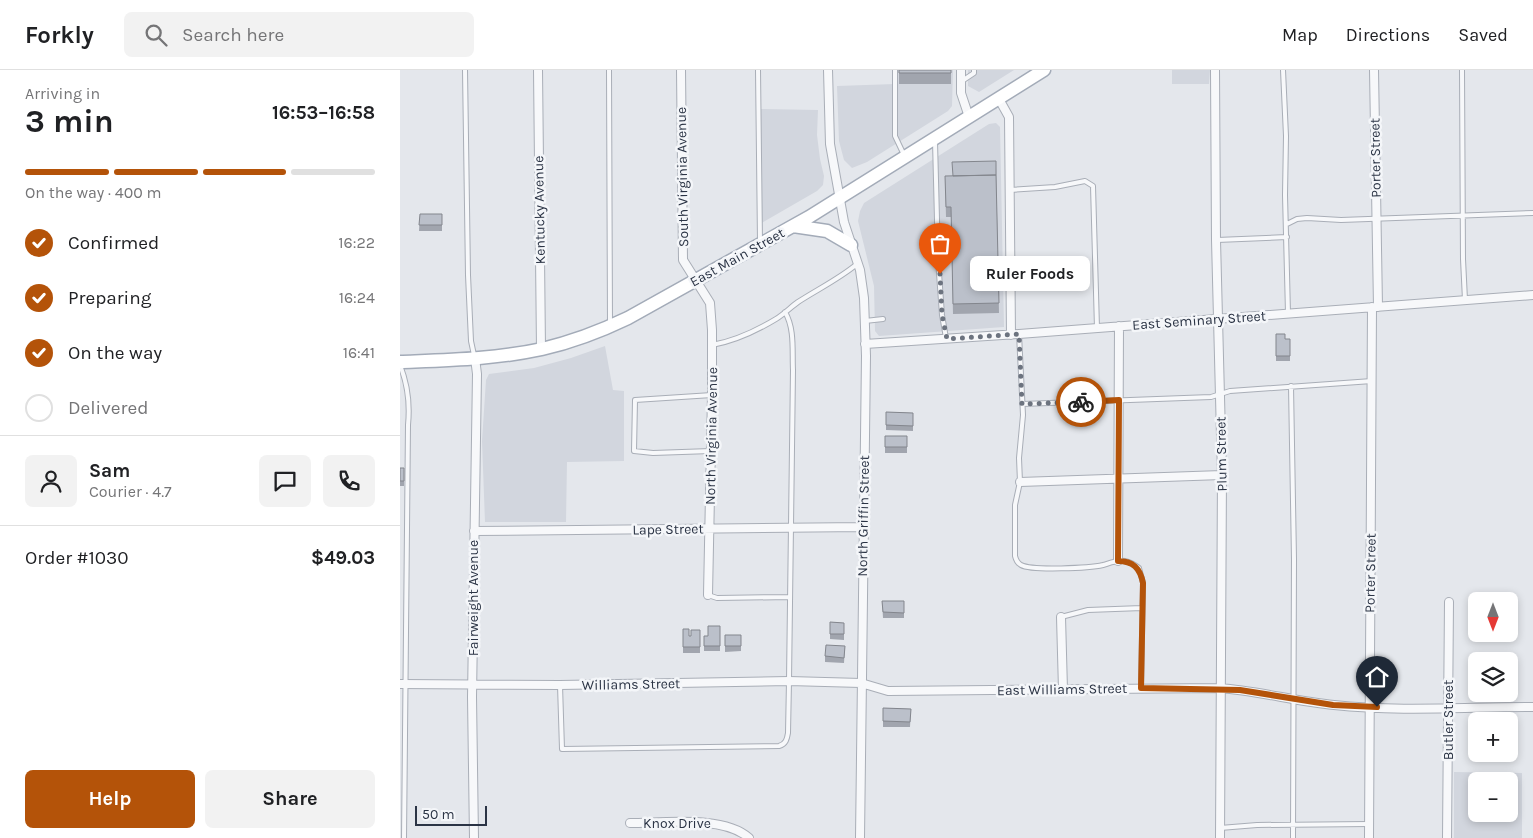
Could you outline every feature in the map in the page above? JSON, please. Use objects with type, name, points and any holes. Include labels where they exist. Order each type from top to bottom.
[{"type":"main road","name":"East Main Street","points":[[400,364],[475,358],[541,349],[583,337],[610,326],[793,226],[1044,70]]},
{"type":"main road","points":[[793,226],[827,231],[851,245]]},
{"type":"street","name":"Kentucky Avenue","points":[[538,70],[541,349]]},
{"type":"street","name":"South Virginia Avenue","points":[[681,70],[683,260],[696,280]]},
{"type":"street","name":"North Griffin Street","points":[[828,70],[830,144],[844,222],[857,264],[864,298],[860,838]]},
{"type":"street","points":[[960,70],[961,93],[970,117]]},
{"type":"street","name":"Plum Street","points":[[1215,70],[1216,240],[1222,475],[1220,838]]},
{"type":"street","name":"Porter Street","points":[[1369,838],[1372,381],[1376,219],[1374,70]]},
{"type":"street","points":[[999,99],[1009,117],[1015,335]]},
{"type":"street","name":"North Virginia Avenue","points":[[696,280],[710,303],[712,345],[708,595]]},
{"type":"street","name":"East Seminary Street","points":[[865,344],[1015,335],[1533,295]]},
{"type":"street","points":[[1118,561],[1119,326]]},
{"type":"street","name":"Fairweight Avenue","points":[[474,838],[472,684],[478,374],[475,358]]},
{"type":"street","points":[[1020,482],[1222,475]]},
{"type":"street","name":"Lape Street","points":[[474,531],[863,527]]},
{"type":"street","name":"Butler Street","points":[[1447,838],[1449,602]]},
{"type":"street","points":[[1061,617],[1062,690]]},
{"type":"street","name":"Williams Street","points":[[402,684],[560,685],[789,681],[861,683]]},
{"type":"street","name":"East Williams Street","points":[[861,683],[888,690],[1220,688],[1333,705],[1369,707],[1533,707]]},
{"type":"street","name":"Knox Drive","points":[[630,823],[712,822],[741,831],[749,838]]},
{"type":"lane","points":[[465,70],[468,275],[471,341],[475,358]]},
{"type":"lane","points":[[609,70],[610,326]]},
{"type":"lane","points":[[758,70],[760,244]]},
{"type":"lane","points":[[895,70],[895,136],[897,143],[906,156]]},
{"type":"lane","points":[[961,82],[974,73],[974,70]]},
{"type":"lane","points":[[1283,70],[1288,314]]},
{"type":"lane","points":[[1462,70],[1465,300]]},
{"type":"lane","points":[[935,138],[938,259],[942,315],[947,339]]},
{"type":"lane","points":[[1010,190],[1055,187],[1085,181],[1093,186],[1097,328]]},
{"type":"lane","points":[[1287,224],[1297,219],[1308,218],[1319,220],[1376,219],[1533,213]]},
{"type":"lane","points":[[1216,240],[1287,237]]},
{"type":"lane","points":[[712,345],[729,342],[746,335],[842,276],[857,264]]},
{"type":"lane","points":[[560,685],[562,749],[784,745],[788,733],[793,370],[790,320],[785,312]]},
{"type":"lane","points":[[864,321],[883,319]]},
{"type":"lane","points":[[1015,335],[1023,415],[1019,458],[1020,482],[1015,505],[1014,549],[1016,561],[1020,564],[1037,568],[1102,565],[1111,561],[1126,561],[1139,568],[1143,583],[1141,688]]},
{"type":"lane","points":[[400,364],[405,378],[410,409],[408,425],[402,684],[404,838]]},
{"type":"lane","points":[[1022,404],[1211,398],[1230,391],[1372,381]]},
{"type":"lane","points":[[1291,386],[1294,699],[1293,838]]},
{"type":"lane","points":[[711,451],[653,453],[634,451],[635,400],[712,395]]},
{"type":"lane","points":[[708,595],[717,598],[789,597]]},
{"type":"lane","points":[[1061,617],[1088,610],[1142,608]]},
{"type":"lane","points":[[1220,828],[1257,825],[1369,824]]},
{"type":"shaded area","points":[[895,70],[953,70],[952,106],[948,111],[867,162],[852,168],[844,160],[839,141],[837,86],[895,84]]},
{"type":"shaded area","points":[[968,70],[1014,70],[979,92],[968,86]]},
{"type":"shaded area","points":[[1172,70],[1210,70],[1209,84],[1172,84]]},
{"type":"shaded area","points":[[758,109],[818,110],[817,135],[824,176],[823,185],[817,191],[760,224]]},
{"type":"shaded area","points":[[996,123],[1000,127],[1004,327],[879,336],[875,331],[874,286],[858,221],[864,203],[989,124]]},
{"type":"shaded area","points":[[605,346],[613,390],[624,391],[624,461],[567,462],[566,522],[485,522],[482,441],[486,380],[489,374],[534,368]]},
{"type":"shaded area","points":[[1454,772],[1468,772],[1468,822],[1518,822],[1518,773],[1522,773],[1522,838],[1454,838]]},
{"type":"building","points":[[899,70],[951,70],[951,73],[899,73]]},
{"type":"building","points":[[996,161],[996,175],[953,176],[952,162]]},
{"type":"building","points":[[996,175],[999,303],[953,304],[951,207],[946,207],[945,176]]},
{"type":"building","points":[[420,214],[442,214],[442,225],[419,225]]},
{"type":"building","points":[[1276,334],[1285,334],[1285,339],[1290,339],[1290,356],[1276,356]]},
{"type":"building","points":[[886,412],[913,413],[913,426],[886,425]]},
{"type":"building","points":[[885,436],[907,436],[907,447],[885,447]]},
{"type":"building","points":[[400,468],[404,468],[404,481],[400,481]]},
{"type":"building","points":[[882,601],[904,601],[904,613],[883,612]]},
{"type":"building","points":[[830,622],[844,623],[844,634],[830,634]]},
{"type":"building","points":[[708,626],[720,626],[720,646],[704,646],[704,636],[708,636]]},
{"type":"building","points":[[683,629],[689,629],[689,636],[691,636],[691,630],[700,630],[700,647],[683,647]]},
{"type":"building","points":[[725,635],[741,635],[741,646],[725,646]]},
{"type":"building","points":[[826,645],[845,646],[844,658],[825,656]]},
{"type":"building","points":[[883,708],[911,709],[910,722],[883,721]]},
{"type":"way so far","points":[[940,274],[942,315],[947,339],[1019,334],[1022,404],[1081,402]]},
{"type":"place","name":"Ruler Foods","points":[[940,274]]},
{"type":"route","points":[[1081,402],[1119,400],[1118,561],[1126,561],[1139,568],[1143,583],[1141,688],[1220,688],[1333,705],[1377,707]]}]
